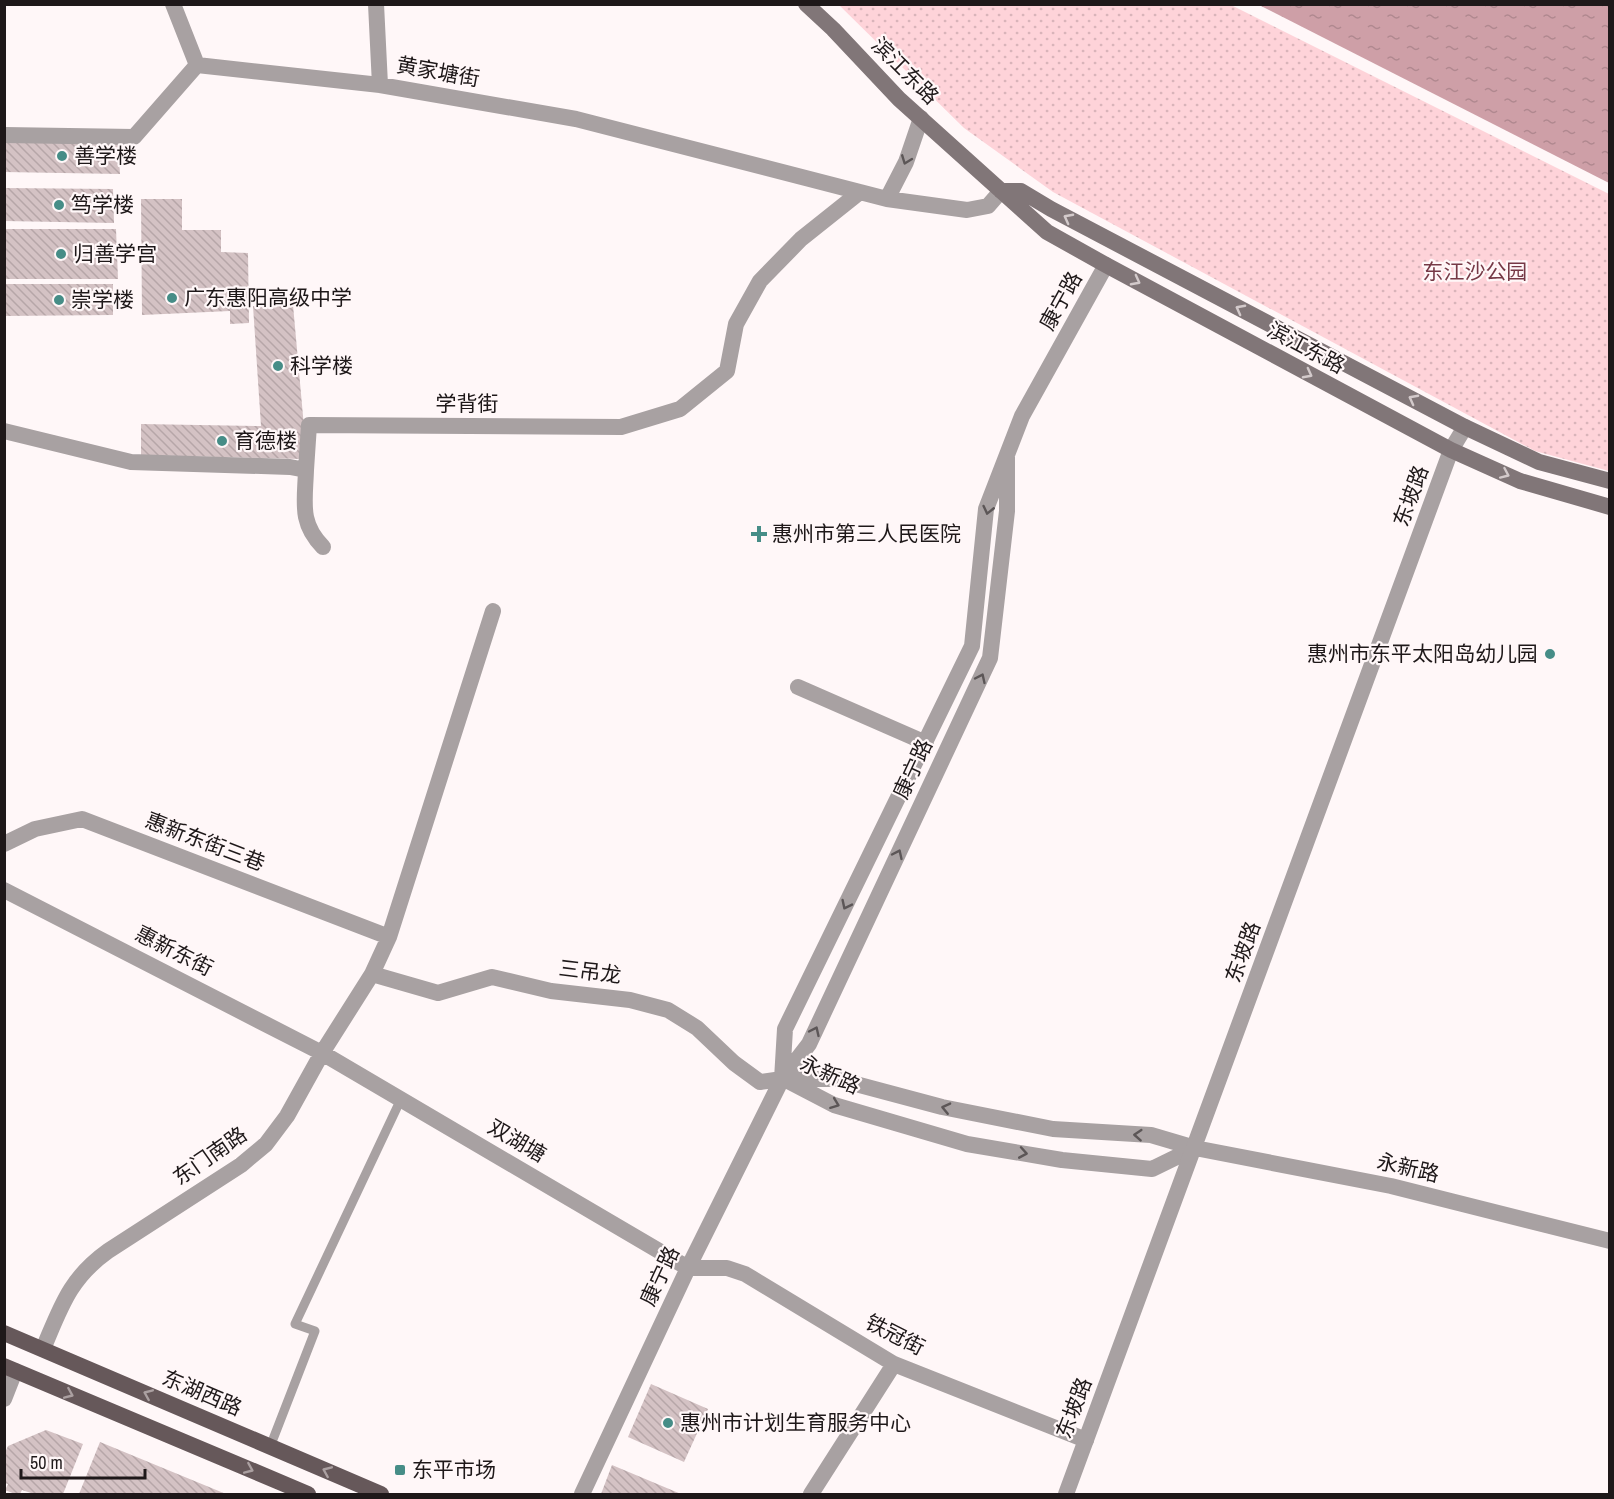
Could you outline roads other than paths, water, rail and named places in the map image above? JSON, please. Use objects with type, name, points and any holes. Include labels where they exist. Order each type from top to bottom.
[{"type":"main road","name":"滨江东路","points":[[806,4],[833,29],[899,99],[1047,232],[1451,450],[1520,481],[1610,507]]},
{"type":"main road","name":"滨江东路","points":[[1001,190],[1021,191],[1051,209],[1465,427],[1539,462],[1610,481]]},
{"type":"main road","name":"东湖西路","points":[[4,1333],[381,1494]]},
{"type":"main road","points":[[10,1369],[308,1494]]},
{"type":"street","points":[[4,135],[134,137],[197,65],[173,4]]},
{"type":"street","points":[[376,4],[380,85]]},
{"type":"street","name":"黄家塘街","points":[[197,65],[380,85],[576,119],[887,199],[967,210],[988,206],[1001,190]]},
{"type":"street","points":[[887,199],[906,162],[921,118]]},
{"type":"street","name":"学背街","points":[[306,470],[309,425],[621,427],[680,409],[727,371],[736,324],[760,281],[801,239],[860,192]]},
{"type":"street","name":"康宁路","points":[[783,1079],[785,1029],[972,646],[986,509],[1022,417],[1106,265]]},
{"type":"street","name":"东坡路","points":[[1066,1494],[1451,450],[1465,427]]},
{"type":"street","points":[[4,431],[131,462],[290,467],[306,470],[305,519],[313,537],[323,547]]},
{"type":"street","name":"康宁路","points":[[582,1494],[688,1268],[783,1079],[809,1044],[990,658],[1007,511],[1007,455]]},
{"type":"street","name":"东门南路","points":[[43,1349],[66,1295],[82,1272],[108,1251],[242,1165],[259,1151],[287,1116],[322,1053],[372,974],[389,937],[493,611]]},
{"type":"street","points":[[798,687],[926,743]]},
{"type":"street","name":"惠新东街三巷","points":[[4,844],[35,829],[82,819],[389,937]]},
{"type":"street","name":"惠新东街","points":[[4,890],[322,1053]]},
{"type":"street","name":"三吊龙","points":[[372,974],[438,993],[492,977],[551,991],[630,1000],[668,1010],[697,1028],[734,1063],[760,1082],[783,1079]]},
{"type":"street","name":"双湖塘","points":[[322,1053],[688,1268]]},
{"type":"street","name":"永新路","points":[[783,1079],[837,1078],[942,1107],[1053,1129],[1151,1135],[1195,1148],[1391,1186],[1610,1241]]},
{"type":"street","name":"永新路","points":[[783,1079],[834,1105],[967,1144],[1062,1160],[1152,1169],[1195,1148]]},
{"type":"street","name":"铁冠街","points":[[688,1268],[727,1268],[745,1274],[894,1364],[1086,1440]]},
{"type":"street","points":[[811,1494],[894,1364]]},
{"type":"street","points":[[4,1399],[10,1369]]},
{"type":"lane","points":[[270,1447],[315,1331],[295,1324],[400,1099]]},
{"type":"water","points":[[1259,5],[1609,5],[1609,183]]},
{"type":"place","name":"善学楼","points":[[62,156]]},
{"type":"place","name":"笃学楼","points":[[59,205]]},
{"type":"place","name":"归善学宫","points":[[61,254]]},
{"type":"place","name":"广东惠阳高级中学","points":[[172,298]]},
{"type":"place","name":"崇学楼","points":[[59,300]]},
{"type":"place","name":"科学楼","points":[[278,366]]},
{"type":"place","name":"育德楼","points":[[222,441]]},
{"type":"place","name":"惠州市第三人民医院","points":[[759,534]]},
{"type":"place","name":"惠州市东平太阳岛幼儿园","points":[[1550,654]]},
{"type":"place","name":"惠州市计划生育服务中心","points":[[668,1423]]},
{"type":"place","name":"东平市场","points":[[400,1470]]},
{"type":"park label","name":"东江沙公园","points":[[1475,272]]}]
